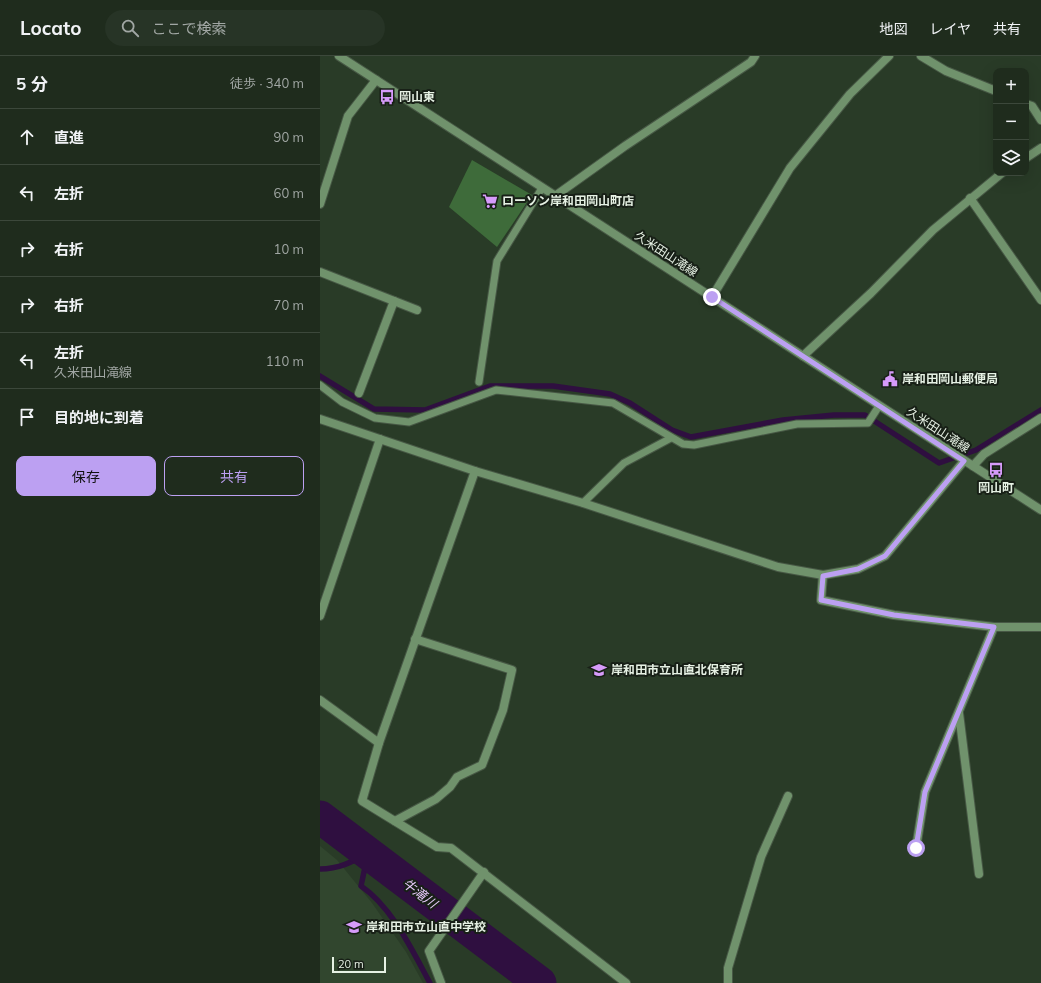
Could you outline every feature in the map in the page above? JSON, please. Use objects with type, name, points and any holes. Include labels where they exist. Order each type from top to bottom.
[{"type":"street","name":"久米田山滝線","points":[[339,56],[1041,510]]},
{"type":"street","points":[[555,196],[625,146],[751,62],[755,56]]},
{"type":"street","points":[[712,297],[790,168],[850,94],[889,56]]},
{"type":"street","points":[[921,56],[946,71],[993,90]]},
{"type":"street","points":[[320,204],[348,116],[376,80]]},
{"type":"street","points":[[1029,105],[1032,106],[1041,120]]},
{"type":"street","points":[[1029,156],[1041,148]]},
{"type":"street","points":[[803,356],[871,294],[933,230],[998,176]]},
{"type":"street","points":[[970,198],[1041,300]]},
{"type":"street","points":[[320,272],[417,310]]},
{"type":"street","points":[[359,393],[394,301]]},
{"type":"street","points":[[973,466],[984,454],[1041,418]]},
{"type":"street","points":[[320,419],[475,471],[583,503],[778,567],[823,576],[858,569],[885,556],[963,460]]},
{"type":"street","points":[[320,616],[380,439]]},
{"type":"street","points":[[475,471],[379,743],[362,801],[437,847],[451,848],[626,983]]},
{"type":"street","points":[[823,576],[821,600],[894,615],[994,627],[1041,627]]},
{"type":"street","points":[[916,848],[925,792],[994,627]]},
{"type":"street","points":[[395,821],[436,799],[450,787],[457,777],[482,765],[503,710],[512,670],[415,639]]},
{"type":"street","points":[[320,700],[379,743]]},
{"type":"street","points":[[959,712],[980,874]]},
{"type":"street","points":[[728,983],[728,968],[760,857],[788,796]]},
{"type":"street","points":[[441,983],[429,951],[484,872]]},
{"type":"lane","points":[[479,382],[497,262],[542,188]]},
{"type":"lane","points":[[320,385],[342,402],[375,418],[409,422],[496,390],[613,403],[671,438],[683,444],[694,445],[797,424],[868,423],[879,406]]},
{"type":"lane","points":[[583,503],[624,463],[671,438]]},
{"type":"shaded area","name":"岸和田市立山直中学校","points":[[320,846],[337,860],[372,903],[406,952],[423,983],[320,983]]},
{"type":"building","name":"ローソン岸和田岡山町店","points":[[472,160],[532,195],[497,247],[449,207]]},
{"type":"waterway","points":[[320,376],[374,409],[425,410],[490,386],[553,386],[610,394],[630,403],[672,430],[691,437],[783,420],[834,415],[865,415],[939,463],[976,450],[1041,410]]},
{"type":"waterway","name":"牛滝川","points":[[320,817],[540,983]]},
{"type":"waterway","points":[[368,853],[361,886],[372,895],[392,917],[430,983]]},
{"type":"waterway","points":[[320,869],[339,866],[351,862],[368,853]]},
{"type":"place","name":"岡山東","points":[[387,97]]},
{"type":"place","name":"ローソン岸和田岡山町店","points":[[490,201]]},
{"type":"place","name":"岸和田岡山郵便局","points":[[890,379]]},
{"type":"place","name":"岡山町","points":[[996,470]]},
{"type":"place","name":"岸和田市立山直北保育所","points":[[599,670]]},
{"type":"place","name":"岸和田市立山直中学校","points":[[354,927]]},
{"type":"route","points":[[712,297],[964,461],[885,556],[858,569],[823,576],[821,600],[894,615],[994,627],[925,792],[916,848]]}]
